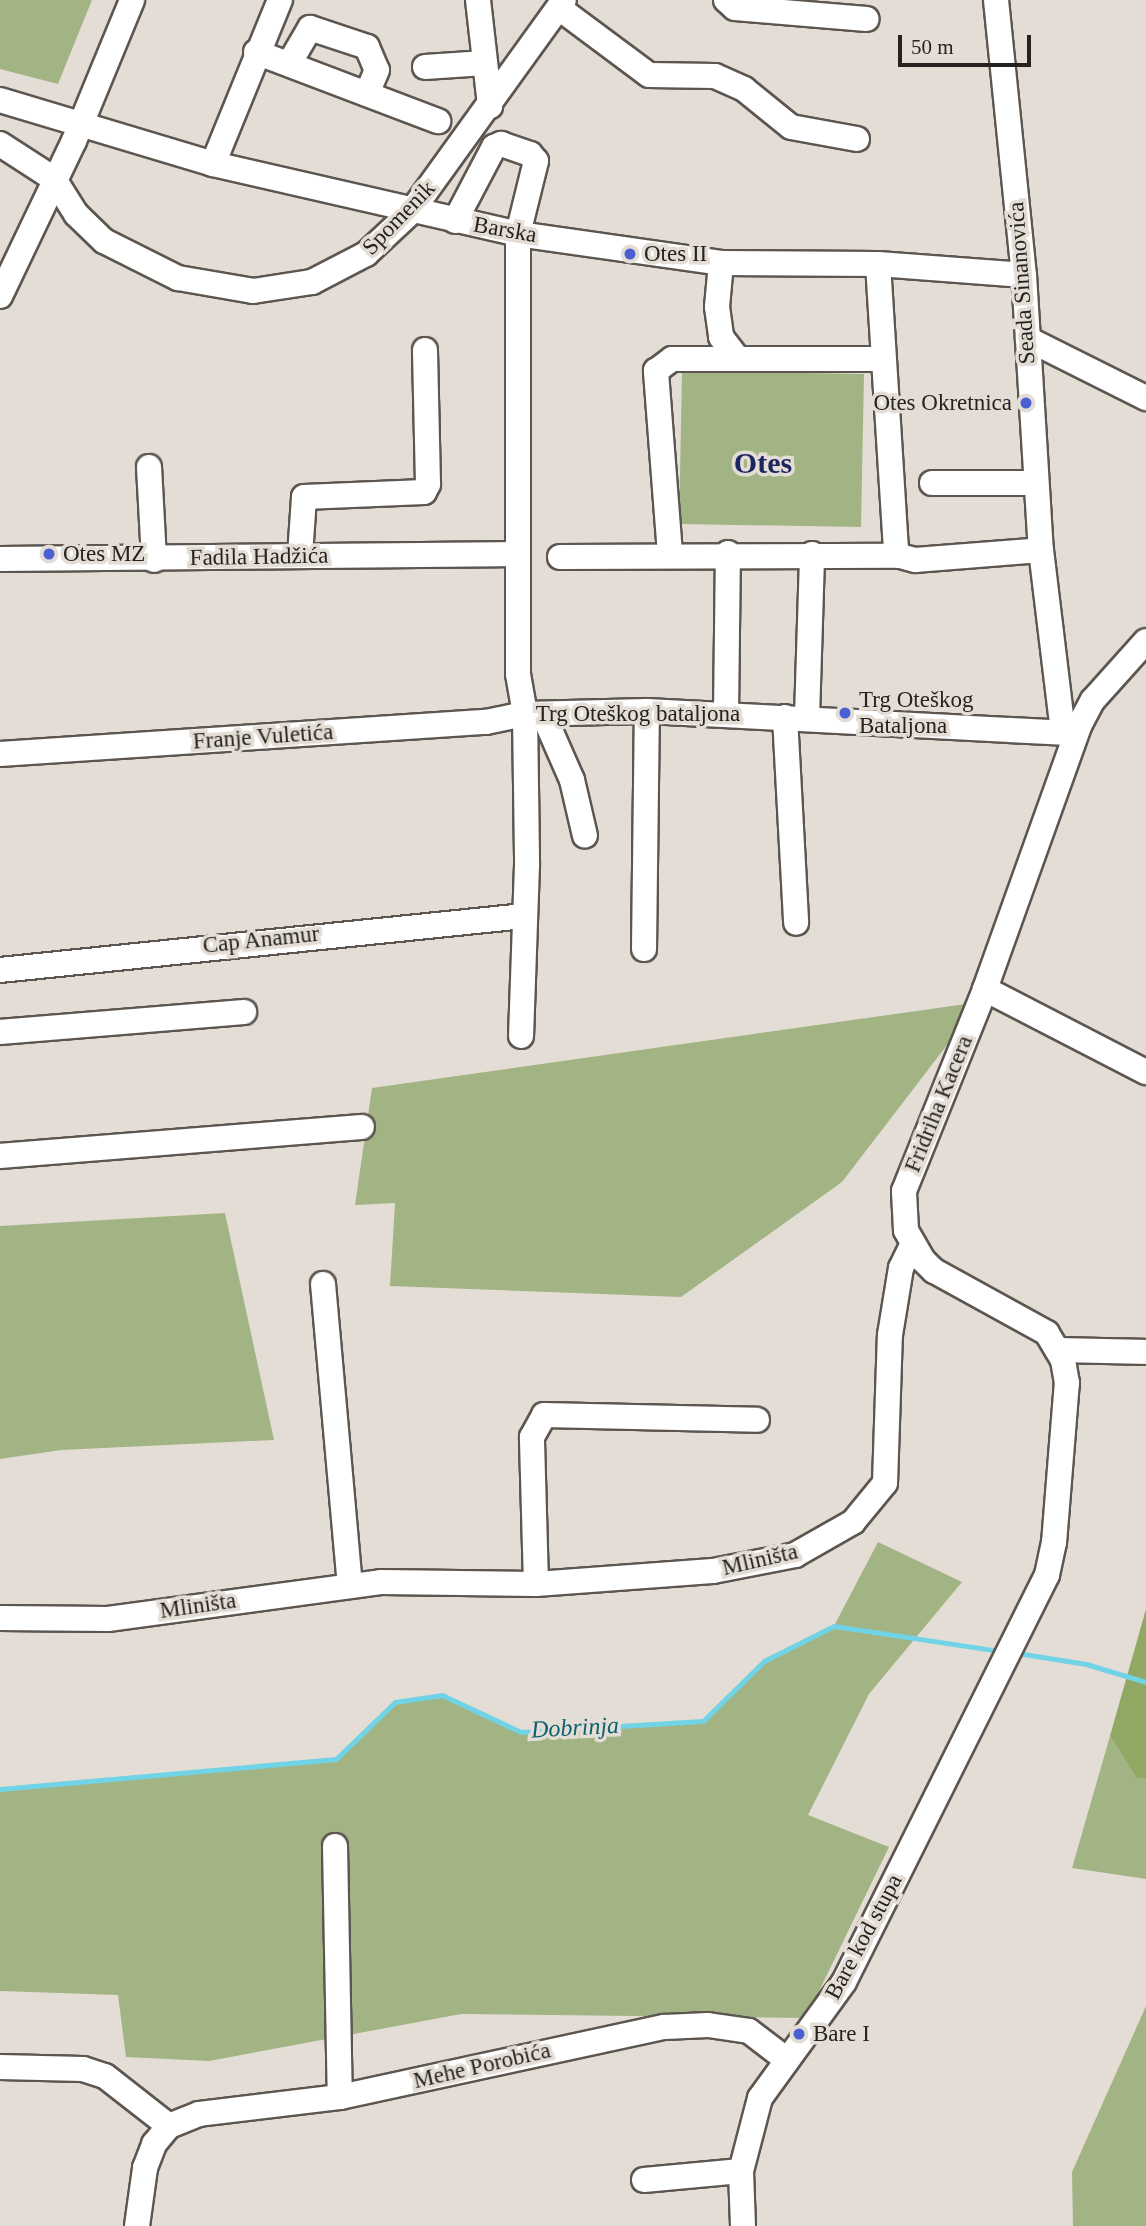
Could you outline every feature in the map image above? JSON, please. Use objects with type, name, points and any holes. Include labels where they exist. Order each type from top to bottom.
[{"type":"street","points":[[0,296],[80,125],[132,0]]},
{"type":"street","points":[[213,164],[256,52],[280,0]]},
{"type":"street","points":[[478,0],[490,106]]},
{"type":"street","points":[[726,0],[735,8],[867,19]]},
{"type":"street","name":"Seada Sinanovića","points":[[996,0],[1024,275],[1041,550],[1068,737]]},
{"type":"street","name":"Spomenik","points":[[0,144],[54,179],[76,214],[126,254],[178,278],[253,291],[302,285],[340,270],[366,254],[411,212],[561,4],[649,75],[715,76],[744,89],[791,127],[857,139]]},
{"type":"street","points":[[289,64],[310,27],[367,47],[377,70],[367,94]]},
{"type":"street","points":[[256,52],[439,121]]},
{"type":"street","points":[[425,67],[485,63]]},
{"type":"street","name":"Barska","points":[[0,100],[213,164],[411,212],[518,234],[721,263],[878,264],[1024,275]]},
{"type":"street","name":"Trg Oteškog bataljona","points":[[456,221],[487,153],[501,144],[525,151],[536,161],[518,234],[518,674],[534,714],[647,710],[726,713],[1068,737]]},
{"type":"street","points":[[721,263],[717,307],[721,337],[738,359]]},
{"type":"street","points":[[878,264],[889,494],[894,541],[901,556]]},
{"type":"street","points":[[1028,339],[1146,398]]},
{"type":"street","points":[[300,556],[304,497],[424,492],[428,484],[425,350]]},
{"type":"street","points":[[670,554],[656,371],[672,359],[882,359]]},
{"type":"street","points":[[149,467],[154,560]]},
{"type":"street","points":[[932,483],[1036,483]]},
{"type":"street","points":[[560,557],[728,553],[901,556],[915,560],[1041,550]]},
{"type":"street","points":[[726,713],[728,553]]},
{"type":"street","name":"Fadila Hadžića","points":[[0,559],[154,560],[518,554]]},
{"type":"street","points":[[796,923],[796,717],[812,554]]},
{"type":"street","name":"Fridriha Kacera","points":[[987,1699],[1019,1638],[1047,1575],[1054,1543],[1067,1383],[1058,1350],[1047,1333],[934,1271],[912,1245],[902,1213],[907,1179],[985,989],[1068,737],[1093,700],[1144,650]]},
{"type":"street","points":[[644,949],[647,710]]},
{"type":"street","points":[[534,714],[572,780],[585,836]]},
{"type":"street","points":[[521,1036],[534,714]]},
{"type":"street","name":"Franje Vuletića","points":[[0,754],[486,722],[534,714]]},
{"type":"street","name":"Cap Anamur","points":[[0,970],[524,916]]},
{"type":"street","points":[[985,989],[1146,1072]]},
{"type":"street","points":[[0,1032],[244,1012]]},
{"type":"street","points":[[0,1156],[362,1127]]},
{"type":"street","name":"Mliništa","points":[[0,1618],[128,1616],[350,1584],[536,1584],[726,1569],[795,1555],[853,1522],[885,1483],[890,1335],[901,1268],[912,1245]]},
{"type":"street","points":[[323,1284],[350,1584]]},
{"type":"street","points":[[1058,1350],[1146,1352]]},
{"type":"street","points":[[536,1584],[532,1437],[544,1415],[757,1420]]},
{"type":"street","name":"Bare kod stupa","points":[[743,2226],[741,2171],[760,2098],[844,1982],[987,1699]]},
{"type":"street","points":[[335,1846],[340,2096]]},
{"type":"street","name":"Mehe Porobića","points":[[169,2126],[199,2114],[340,2096],[665,2027],[708,2025],[749,2031],[787,2060]]},
{"type":"street","points":[[0,2067],[83,2069],[106,2076],[169,2126],[154,2144],[145,2168],[137,2226]]},
{"type":"street","points":[[644,2180],[741,2171]]},
{"type":"green space","points":[[0,0],[92,0],[58,84],[0,69]]},
{"type":"green space","points":[[682,371],[864,374],[861,527],[679,524]]},
{"type":"green space","points":[[980,1002],[842,1182],[681,1297],[390,1286],[395,1203],[355,1205],[372,1088]]},
{"type":"green space","points":[[225,1213],[274,1440],[61,1450],[0,1459],[0,1226]]},
{"type":"green space","points":[[878,1542],[962,1582],[869,1694],[808,1815],[889,1847],[806,2018],[461,2014],[209,2061],[126,2057],[118,1995],[0,1991],[0,1789],[336,1759],[395,1702],[442,1695],[521,1732],[702,1721],[764,1661],[834,1626]]},
{"type":"green space","points":[[1146,1609],[1146,1778],[1137,1778],[1110,1736]]},
{"type":"green space","points":[[1110,1736],[1137,1777],[1146,1778],[1146,1879],[1072,1868]]},
{"type":"green space","points":[[1146,2006],[1146,2226],[1073,2226],[1072,2172]]},
{"type":"waterway","name":"Dobrinja","points":[[0,1789],[336,1759],[395,1702],[442,1695],[521,1732],[703,1721],[764,1661],[834,1626],[1000,1651]]},
{"type":"waterway","name":"Dobrinja","points":[[1017,1653],[1086,1664],[1146,1682]]},
{"type":"place","name":"Otes II","points":[[630,254]]},
{"type":"place","name":"Otes Okretnica","points":[[1026,403]]},
{"type":"place","name":"Otes MZ","points":[[49,554]]},
{"type":"place","name":"Trg Oteškog Bataljona","points":[[845,713]]},
{"type":"place","name":"Bare I","points":[[799,2034]]},
{"type":"district","name":"Otes","points":[[763,463]]}]
